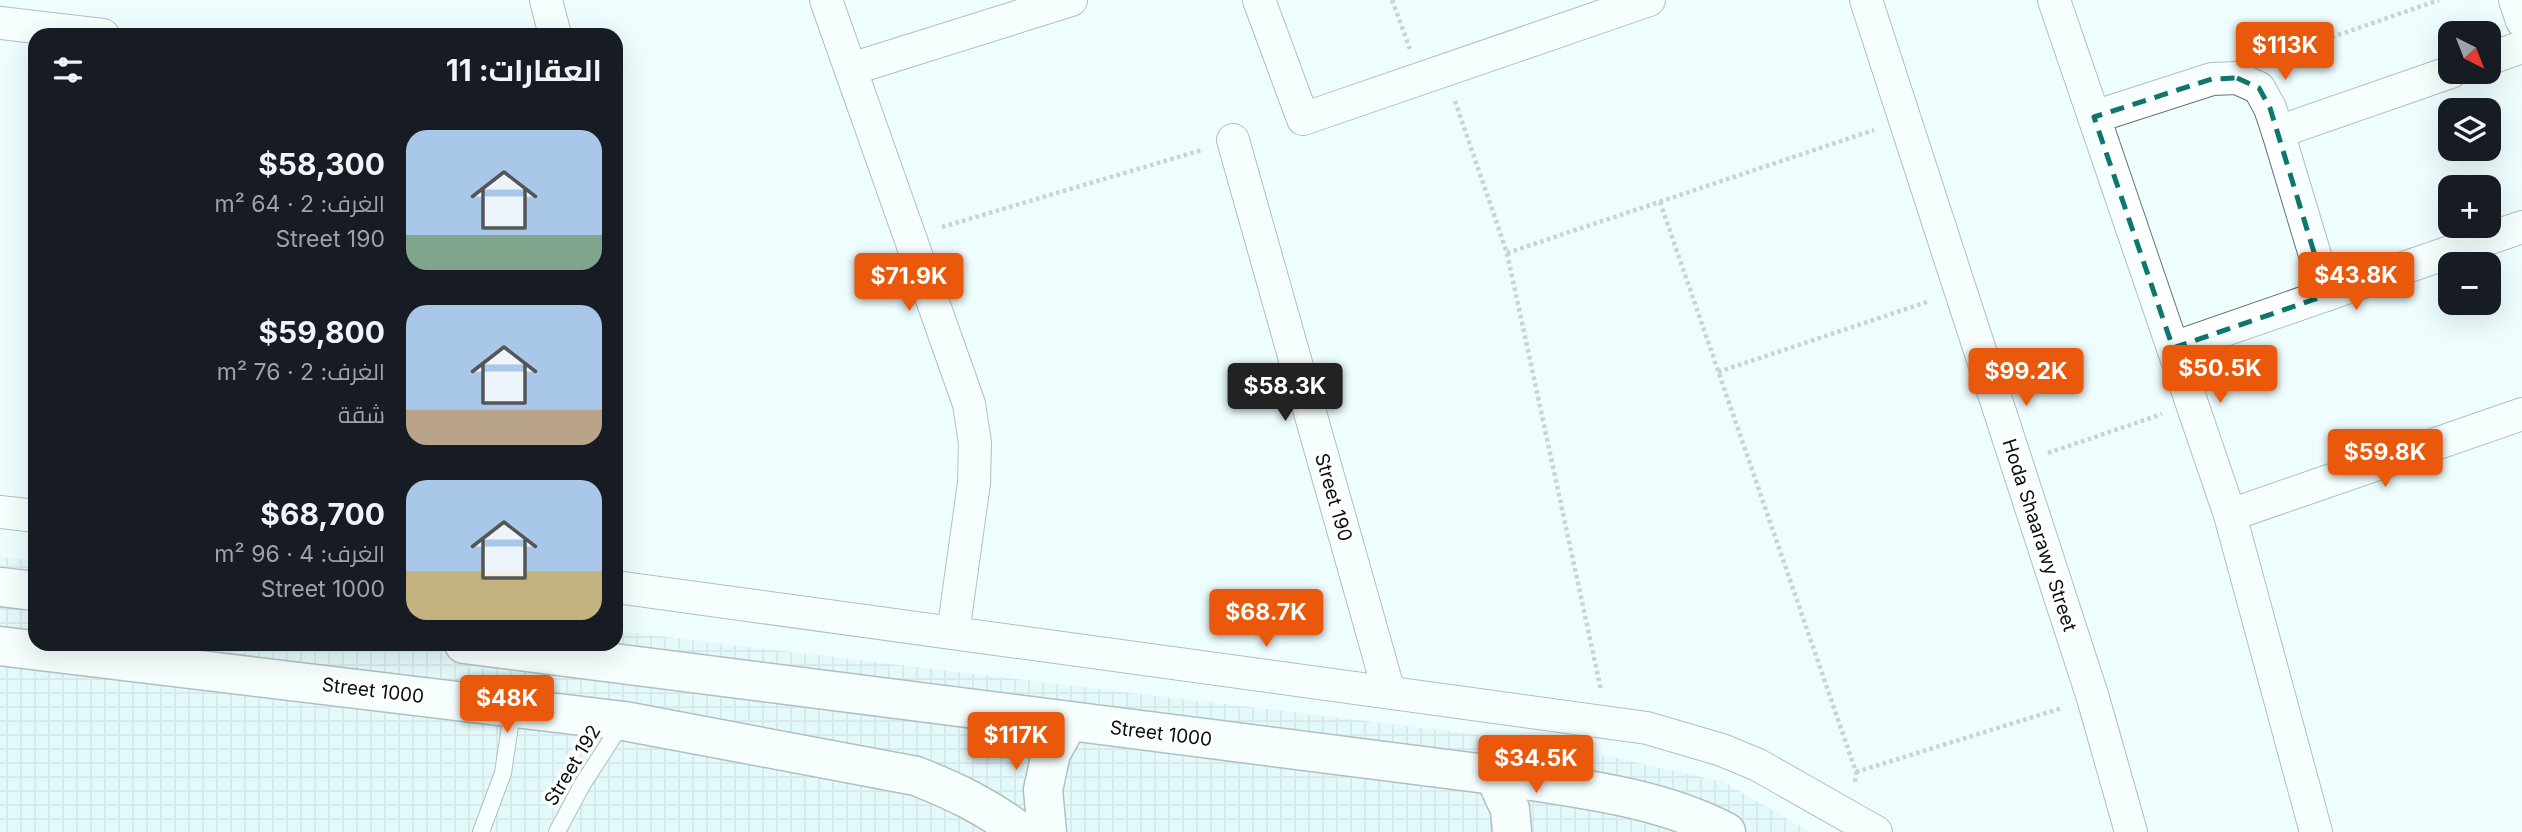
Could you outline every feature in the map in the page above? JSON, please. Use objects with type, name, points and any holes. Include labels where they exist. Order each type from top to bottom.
[{"type":"street","points":[[546,0],[553,28]]},
{"type":"street","points":[[826,0],[969,404],[975,443],[974,483],[953,633]]},
{"type":"street","points":[[850,69],[1071,0]]},
{"type":"street","points":[[1259,0],[1303,119],[1649,0]]},
{"type":"street","points":[[2054,0],[2230,515],[2316,832]]},
{"type":"street","points":[[2515,0],[2522,21]]},
{"type":"street","name":"Hoda Shaarawy Street","points":[[1876,3],[1905,120],[2093,698],[2131,832]]},
{"type":"street","points":[[0,23],[43,28]]},
{"type":"street","points":[[2501,54],[2522,47]]},
{"type":"street","points":[[2278,132],[2438,77]]},
{"type":"street","points":[[2094,117],[2212,79],[2237,78],[2259,88],[2270,108],[2278,132],[2327,295]]},
{"type":"street","name":"Street 190","points":[[1233,140],[1389,692]]},
{"type":"street","points":[[2173,348],[2522,227]]},
{"type":"street","points":[[2230,515],[2522,414]]},
{"type":"street","points":[[0,512],[28,515]]},
{"type":"street","points":[[0,587],[28,590]]},
{"type":"street","points":[[623,588],[1647,728],[1722,750],[1758,765],[1865,825]]},
{"type":"street","name":"Street 1000","points":[[0,646],[28,649]]},
{"type":"street","name":"Street 1000","points":[[43,651],[624,721],[916,776],[960,793],[1001,817],[1020,832]]},
{"type":"street","name":"Street 1000","points":[[519,651],[1494,775],[1625,797],[1674,811],[1726,832]]},
{"type":"street","points":[[1047,832],[1043,790],[1051,753],[1069,721]]},
{"type":"street","points":[[1494,775],[1510,809],[1512,832]]},
{"type":"lane","points":[[481,832],[503,773],[513,706]]},
{"type":"lane","name":"Street 192","points":[[557,832],[582,785],[624,721]]},
{"type":"path","points":[[1392,0],[1433,74],[1507,253],[1609,723]]},
{"type":"path","points":[[2212,79],[2440,0]]},
{"type":"path","points":[[1507,253],[1905,120]]},
{"type":"path","points":[[910,237],[1233,140]]},
{"type":"path","points":[[1660,202],[1856,772],[1865,825]]},
{"type":"path","points":[[1718,372],[1960,290]]},
{"type":"path","points":[[2017,464],[2192,403]]},
{"type":"path","points":[[1856,772],[2093,698]]},
{"type":"highlighted area","points":[[2237,78],[2259,88],[2270,108],[2327,295],[2173,348],[2094,117],[2212,79]]},
{"type":"shaded area","points":[[0,557],[28,560],[28,651],[623,651],[623,632],[1549,743],[1724,782],[1810,832],[0,832]]}]
